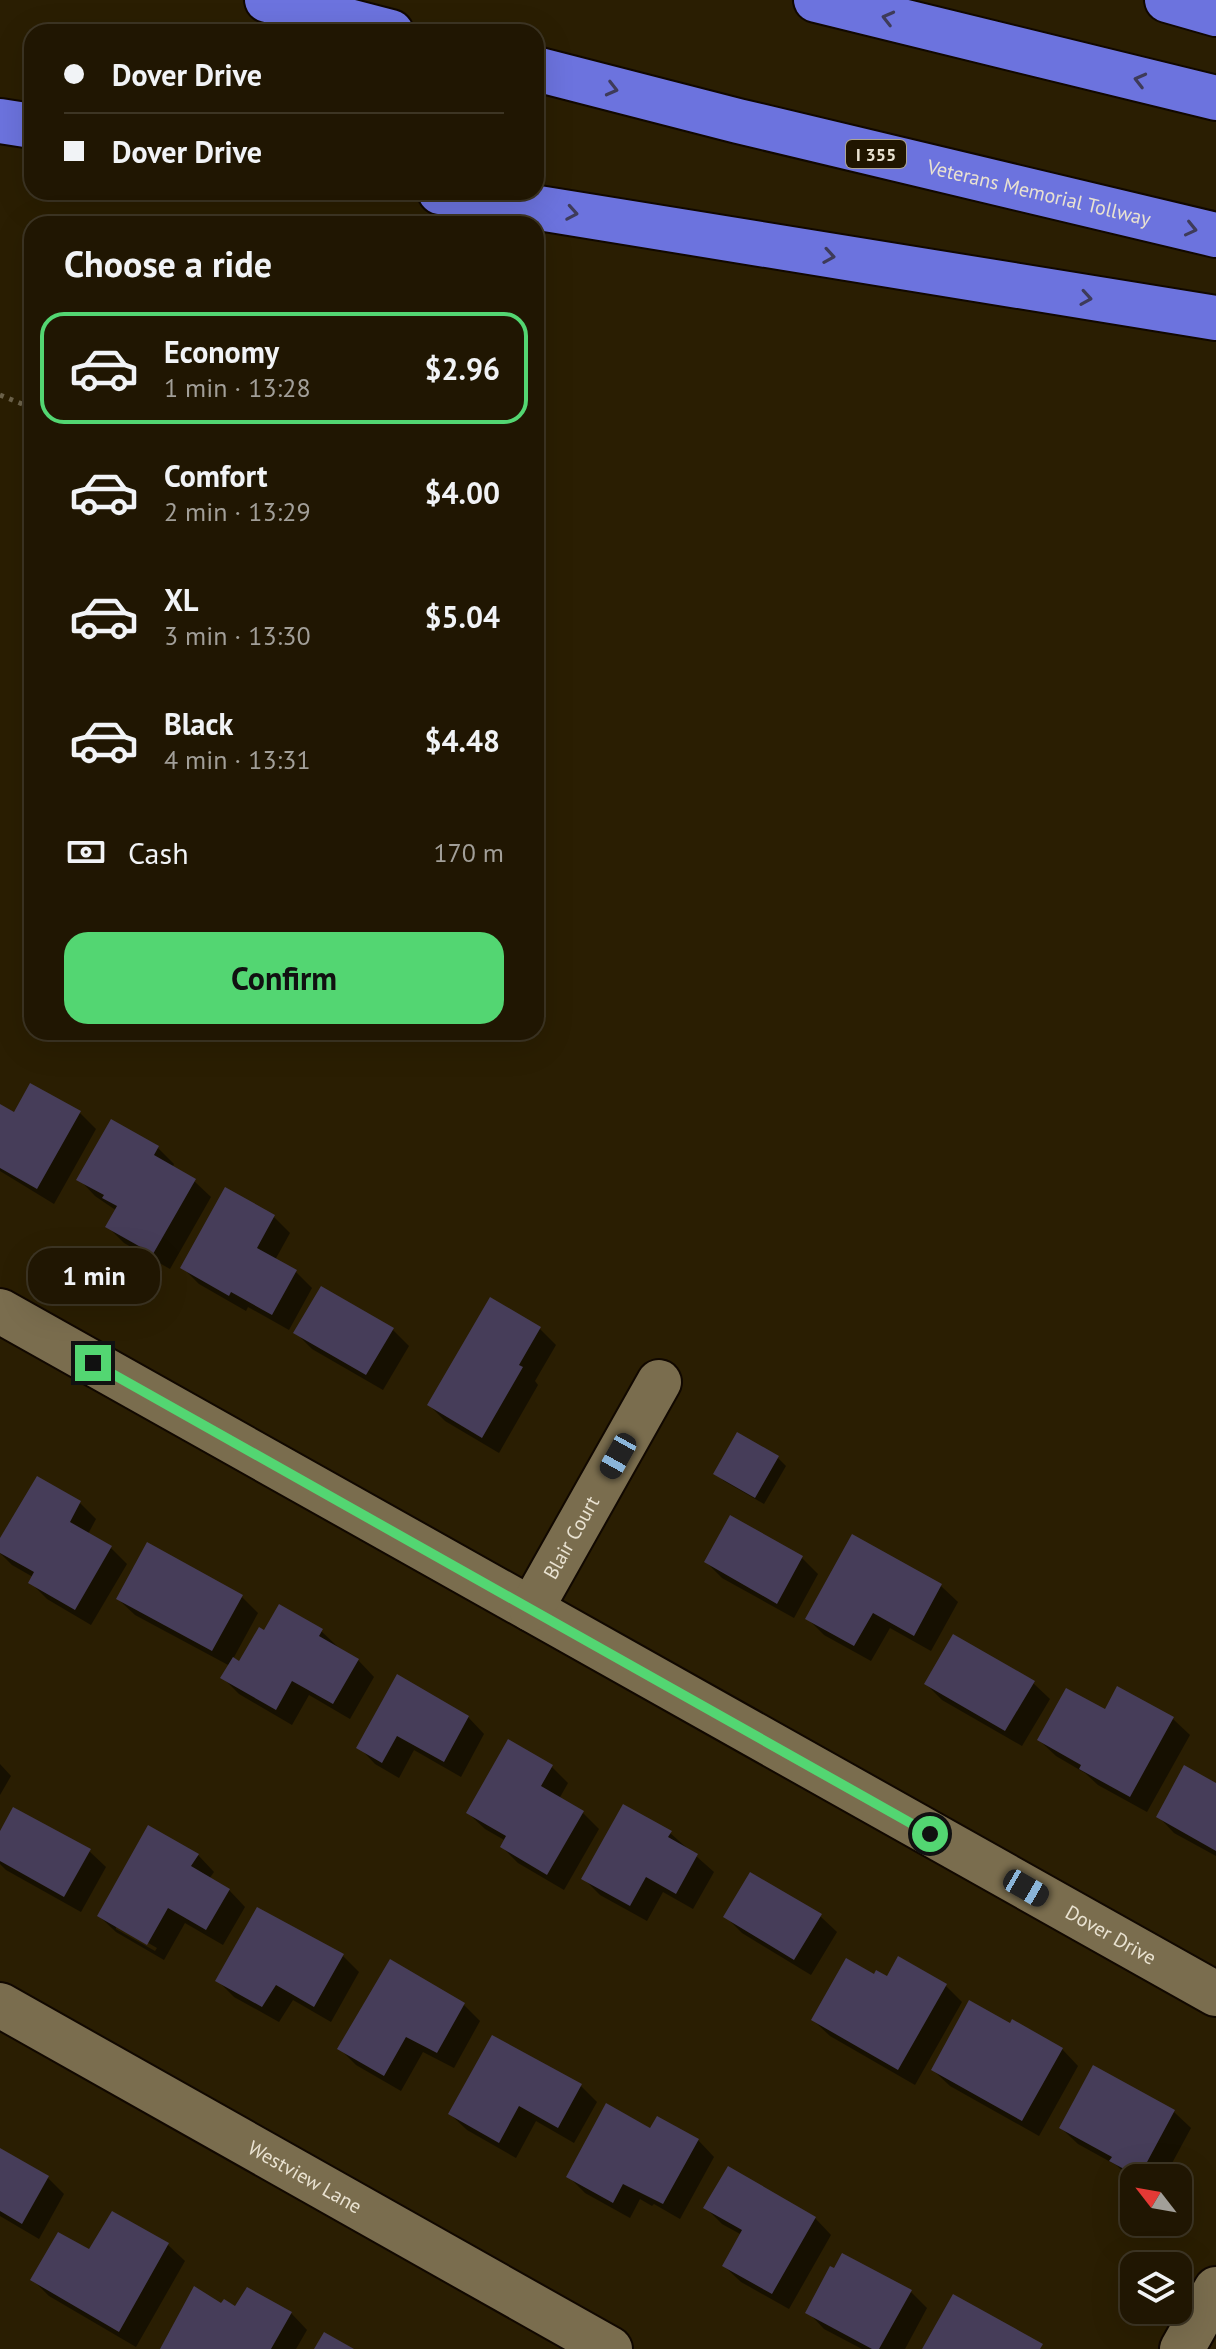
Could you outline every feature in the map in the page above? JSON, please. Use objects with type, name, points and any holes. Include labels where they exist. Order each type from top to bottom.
[{"type":"highway","points":[[267,0],[360,24]]},
{"type":"highway","points":[[816,0],[1216,98]]},
{"type":"highway","points":[[1167,0],[1216,14]]},
{"type":"highway","name":"Veterans Memorial Tollway","points":[[544,71],[738,121],[1216,235]]},
{"type":"highway","points":[[0,121],[24,125]]},
{"type":"highway","points":[[489,200],[1216,318]]},
{"type":"street","name":"Dover Drive","points":[[0,1311],[1216,1994]]},
{"type":"street","name":"Blair Court","points":[[531,1609],[659,1382]]},
{"type":"street","name":"Westview Lane","points":[[0,2005],[610,2349]]},
{"type":"street","points":[[1182,2349],[1216,2289]]},
{"type":"path","points":[[0,395],[24,405]]},
{"type":"building","points":[[30,1083],[81,1111],[37,1189],[0,1168],[0,1104],[14,1112]]},
{"type":"building","points":[[111,1119],[159,1146],[154,1155],[196,1179],[153,1254],[105,1227],[117,1206],[76,1180]]},
{"type":"building","points":[[225,1187],[275,1215],[257,1248],[297,1270],[272,1315],[231,1292],[229,1296],[180,1268]]},
{"type":"building","points":[[321,1286],[394,1328],[366,1375],[293,1333]]},
{"type":"building","points":[[490,1297],[541,1327],[519,1365],[523,1367],[482,1438],[427,1405]]},
{"type":"building","points":[[737,1432],[779,1456],[755,1498],[713,1474]]},
{"type":"building","points":[[37,1476],[81,1501],[70,1522],[112,1546],[75,1610],[28,1583],[34,1572],[0,1553],[0,1538]]},
{"type":"building","points":[[730,1515],[803,1556],[777,1604],[704,1562]]},
{"type":"building","points":[[852,1534],[942,1584],[914,1636],[873,1613],[854,1646],[805,1619]]},
{"type":"building","points":[[147,1542],[243,1595],[212,1651],[116,1599]]},
{"type":"building","points":[[279,1604],[323,1629],[319,1636],[359,1659],[333,1704],[292,1681],[276,1710],[220,1678],[233,1657],[239,1661],[259,1627],[264,1630]]},
{"type":"building","points":[[953,1634],[1035,1681],[1005,1731],[924,1684]]},
{"type":"building","points":[[397,1674],[469,1716],[444,1762],[397,1736],[382,1763],[356,1748]]},
{"type":"building","points":[[1117,1686],[1174,1717],[1130,1797],[1079,1769],[1081,1765],[1037,1740],[1066,1688],[1105,1709]]},
{"type":"building","points":[[508,1739],[553,1765],[541,1786],[584,1811],[547,1875],[500,1847],[506,1836],[466,1813]]},
{"type":"building","points":[[1184,1765],[1216,1783],[1216,1851],[1156,1817]]},
{"type":"building","points":[[623,1804],[672,1831],[668,1837],[698,1854],[676,1894],[646,1877],[630,1906],[581,1879]]},
{"type":"building","points":[[13,1807],[91,1849],[64,1897],[0,1861],[0,1831]]},
{"type":"building","points":[[148,1825],[199,1854],[191,1866],[230,1889],[206,1930],[168,1908],[147,1945],[97,1916]]},
{"type":"building","points":[[750,1872],[822,1914],[794,1960],[723,1917]]},
{"type":"building","points":[[257,1907],[344,1954],[314,2007],[276,1985],[262,2007],[215,1981]]},
{"type":"building","points":[[898,1956],[947,1984],[898,2070],[811,2020],[846,1958],[874,1974],[876,1970],[887,1976]]},
{"type":"building","points":[[390,1959],[465,2003],[437,2053],[406,2037],[384,2076],[337,2049]]},
{"type":"building","points":[[969,2000],[1010,2023],[1012,2019],[1063,2048],[1022,2121],[931,2070]]},
{"type":"building","points":[[492,2035],[582,2084],[558,2128],[519,2106],[499,2143],[448,2114]]},
{"type":"building","points":[[1093,2065],[1175,2110],[1146,2164],[1120,2164],[1120,2167],[1109,2161],[1112,2157],[1059,2128]]},
{"type":"building","points":[[606,2103],[650,2128],[657,2116],[699,2139],[663,2204],[623,2184],[613,2203],[566,2177]]},
{"type":"building","points":[[0,2148],[49,2176],[22,2224],[0,2211]]},
{"type":"building","points":[[728,2166],[816,2217],[772,2294],[722,2266],[742,2230],[703,2208]]},
{"type":"building","points":[[112,2211],[169,2243],[119,2332],[30,2280],[58,2232],[89,2249]]},
{"type":"building","points":[[842,2253],[912,2290],[879,2349],[872,2349],[805,2313],[830,2266],[834,2268]]},
{"type":"building","points":[[194,2286],[221,2303],[224,2299],[235,2306],[247,2287],[292,2312],[271,2349],[160,2349]]},
{"type":"building","points":[[953,2294],[1043,2344],[1040,2349],[922,2349]]},
{"type":"building","points":[[324,2332],[354,2349],[314,2349]]},
{"type":"route","points":[[93,1363],[930,1834]]}]
